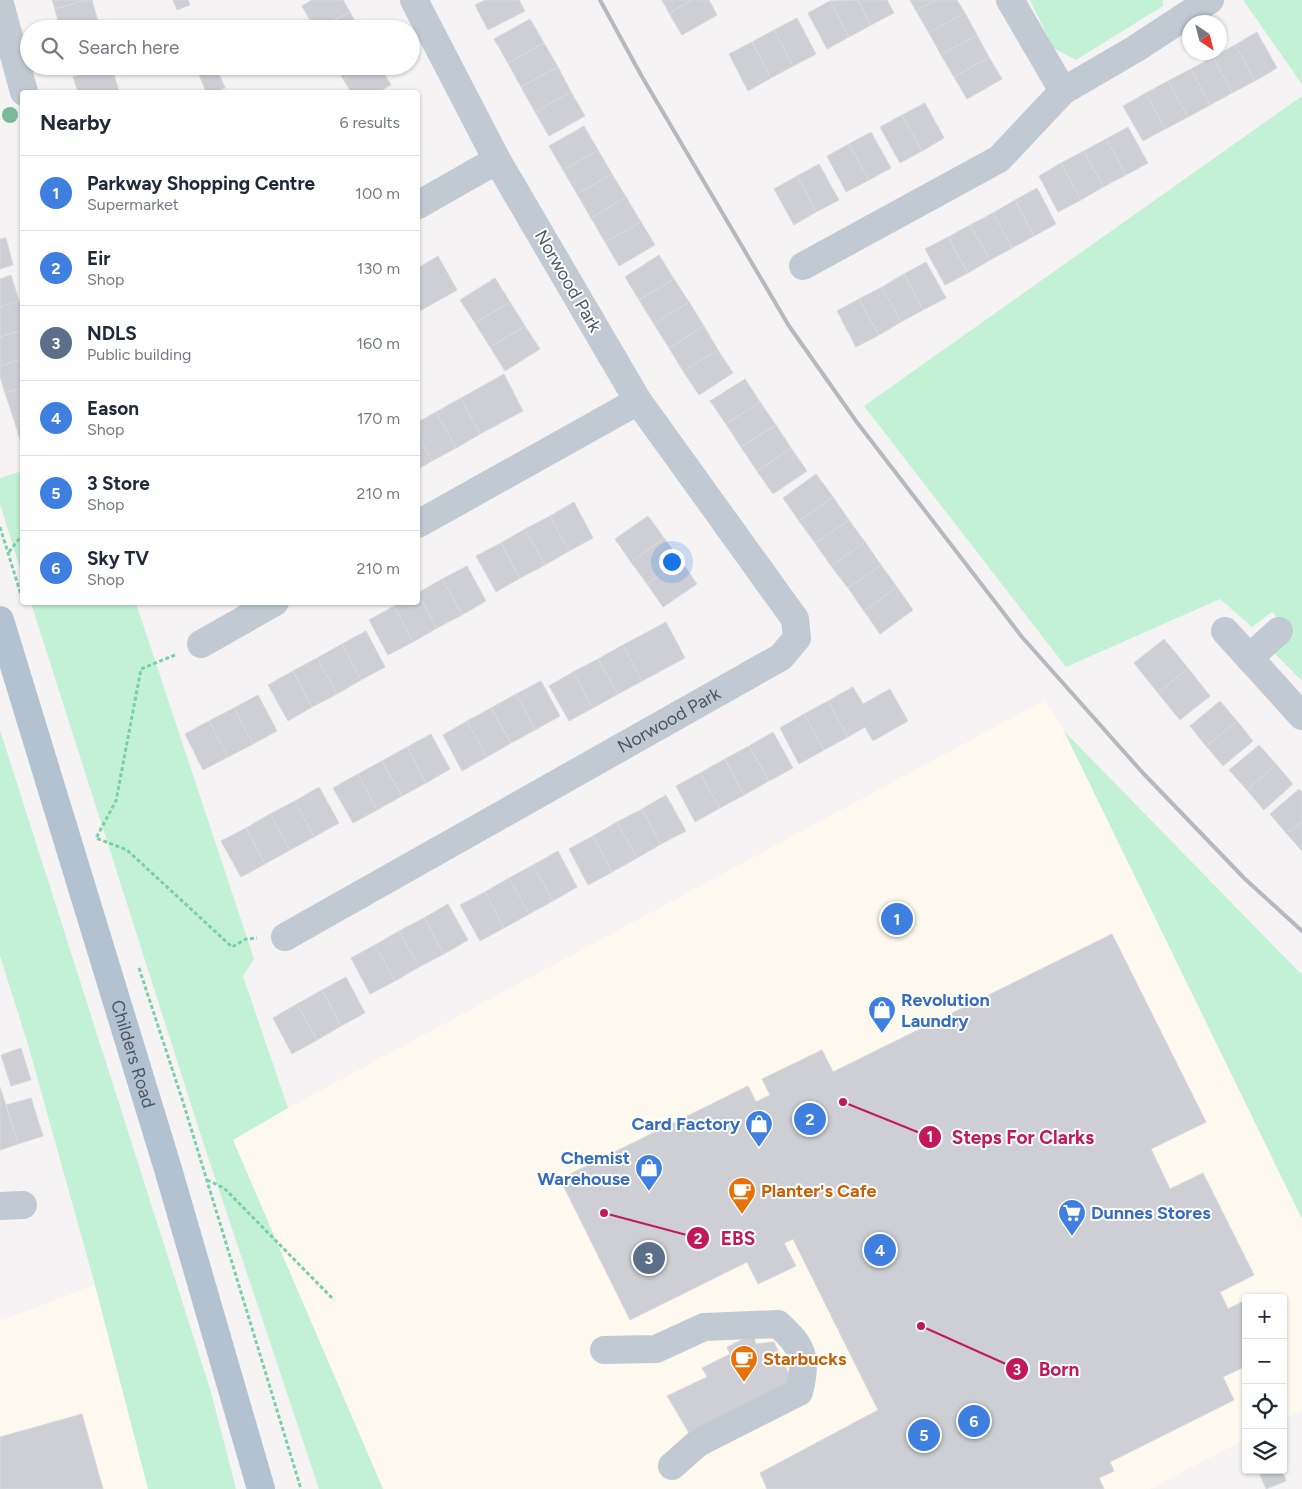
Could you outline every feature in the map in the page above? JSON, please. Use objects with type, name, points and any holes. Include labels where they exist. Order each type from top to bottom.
[{"type":"main road","name":"Childers Road","points":[[0,620],[170,1179],[261,1489]]},
{"type":"street","name":"Norwood Park","points":[[285,937],[781,658],[797,638],[796,619],[638,402],[497,160],[414,0]]},
{"type":"street","points":[[1010,0],[1063,91]]},
{"type":"street","points":[[803,266],[998,159],[1063,91],[1206,1]]},
{"type":"street","points":[[0,4],[23,90]]},
{"type":"street","points":[[420,204],[497,160]]},
{"type":"street","points":[[420,523],[638,402]]},
{"type":"street","points":[[201,644],[270,605]]},
{"type":"street","points":[[1225,631],[1302,716]]},
{"type":"street","points":[[1249,658],[1279,631]]},
{"type":"street","points":[[604,1350],[656,1349],[704,1327],[747,1324],[778,1324],[797,1341],[804,1365],[799,1392],[698,1444],[672,1466]]},
{"type":"path","points":[[0,527],[20,591]]},
{"type":"path","points":[[8,552],[20,537]]},
{"type":"path","points":[[201,644],[141,670],[116,801],[96,838],[127,850],[232,947],[246,939],[285,937]]},
{"type":"path","points":[[207,1180],[224,1188],[334,1300]]},
{"type":"shaded area","points":[[1045,700],[1064,731],[1302,1219],[1302,1410],[1287,1418],[1287,1294],[1242,1294],[1242,1441],[1150,1489],[383,1489],[232,1140]]},
{"type":"shaded area","points":[[95,1285],[148,1489],[0,1489],[0,1321]]},
{"type":"green space","points":[[1030,0],[1163,0],[1163,6],[1076,60],[1053,48]]},
{"type":"green space","points":[[1243,0],[1302,0],[1302,84]]},
{"type":"green space","points":[[1302,96],[1302,681],[1274,653],[1293,635],[1272,612],[1252,627],[1220,599],[1066,667],[864,406]]},
{"type":"green space","points":[[20,472],[20,569],[0,504],[0,478]]},
{"type":"green space","points":[[32,605],[137,605],[254,959],[243,976],[288,1108],[233,1140],[383,1489],[319,1489],[203,1142]]},
{"type":"green space","points":[[0,730],[211,1392],[236,1489],[148,1489],[95,1285],[27,1041],[0,956]]},
{"type":"green space","points":[[1064,731],[1302,975],[1302,1219]]},
{"type":"building","points":[[52,0],[87,0],[55,9]]},
{"type":"building","points":[[92,0],[98,20],[58,20],[55,9]]},
{"type":"building","points":[[173,0],[188,0],[190,5],[177,10]]},
{"type":"building","points":[[312,0],[343,0],[350,12],[334,20],[310,20],[302,6]]},
{"type":"building","points":[[485,0],[519,0],[525,11],[488,30],[475,5]]},
{"type":"building","points":[[662,0],[692,0],[669,13]]},
{"type":"building","points":[[692,0],[709,0],[717,15],[682,35],[669,13]]},
{"type":"building","points":[[858,0],[871,25],[849,37],[830,1]]},
{"type":"building","points":[[858,0],[887,0],[894,13],[871,25]]},
{"type":"building","points":[[910,0],[936,0],[916,11]]},
{"type":"building","points":[[936,0],[957,0],[965,13],[929,33],[916,11]]},
{"type":"building","points":[[830,1],[849,37],[827,49],[808,13]]},
{"type":"building","points":[[350,12],[354,20],[335,20]]},
{"type":"building","points":[[965,13],[977,35],[941,55],[929,33]]},
{"type":"building","points":[[797,18],[816,54],[793,66],[774,30]]},
{"type":"building","points":[[530,19],[544,43],[508,63],[494,39]]},
{"type":"building","points":[[774,30],[793,66],[771,78],[752,42]]},
{"type":"building","points":[[1257,32],[1277,68],[1255,81],[1235,45]]},
{"type":"building","points":[[977,35],[989,57],[954,77],[941,55]]},
{"type":"building","points":[[752,42],[771,78],[748,91],[729,54]]},
{"type":"building","points":[[544,43],[558,67],[521,87],[508,63]]},
{"type":"building","points":[[1235,45],[1255,81],[1232,93],[1215,60],[1227,60],[1227,49]]},
{"type":"building","points":[[989,57],[1002,79],[967,99],[954,77]]},
{"type":"building","points":[[1208,60],[1215,60],[1232,93],[1210,105],[1191,69]]},
{"type":"building","points":[[558,67],[571,92],[535,112],[521,87]]},
{"type":"building","points":[[1191,69],[1210,105],[1188,117],[1168,81]]},
{"type":"building","points":[[79,75],[114,75],[119,90],[77,90],[73,77]]},
{"type":"building","points":[[199,75],[220,75],[225,88],[205,90]]},
{"type":"building","points":[[341,75],[350,75],[343,79]]},
{"type":"building","points":[[350,75],[385,75],[391,85],[382,90],[350,90],[343,79]]},
{"type":"building","points":[[1168,81],[1188,117],[1165,129],[1146,93]]},
{"type":"building","points":[[571,92],[585,116],[549,136],[535,112]]},
{"type":"building","points":[[1146,93],[1165,129],[1143,141],[1123,106]]},
{"type":"building","points":[[925,103],[944,138],[922,151],[902,115]]},
{"type":"building","points":[[902,115],[922,151],[900,163],[880,127]]},
{"type":"building","points":[[584,126],[598,150],[563,170],[549,146]]},
{"type":"building","points":[[1128,127],[1148,163],[1126,175],[1106,139]]},
{"type":"building","points":[[871,132],[891,168],[869,180],[849,144]]},
{"type":"building","points":[[1106,139],[1126,175],[1103,187],[1084,151]]},
{"type":"building","points":[[849,144],[869,180],[846,192],[827,156]]},
{"type":"building","points":[[598,150],[612,174],[577,194],[563,170]]},
{"type":"building","points":[[1084,151],[1103,187],[1081,200],[1061,163]]},
{"type":"building","points":[[1061,163],[1081,200],[1058,212],[1039,176]]},
{"type":"building","points":[[819,164],[839,200],[816,212],[797,176]]},
{"type":"building","points":[[612,174],[626,197],[591,218],[577,194]]},
{"type":"building","points":[[797,176],[816,212],[794,225],[774,189]]},
{"type":"building","points":[[1037,188],[1056,224],[1034,236],[1015,200]]},
{"type":"building","points":[[626,197],[641,222],[605,242],[591,218]]},
{"type":"building","points":[[1015,200],[1034,236],[1012,248],[993,213]]},
{"type":"building","points":[[993,213],[1012,248],[990,260],[970,225]]},
{"type":"building","points":[[641,222],[655,245],[619,266],[605,242]]},
{"type":"building","points":[[970,225],[990,260],[968,273],[948,237]]},
{"type":"building","points":[[948,237],[968,273],[945,285],[925,249]]},
{"type":"building","points":[[6,238],[13,265],[0,269],[0,239]]},
{"type":"building","points":[[659,255],[674,279],[639,300],[625,277]]},
{"type":"building","points":[[438,256],[457,290],[420,311],[420,267]]},
{"type":"building","points":[[926,262],[946,298],[923,310],[904,274]]},
{"type":"building","points":[[904,274],[923,310],[901,322],[882,287]]},
{"type":"building","points":[[11,275],[19,301],[0,307],[0,279]]},
{"type":"building","points":[[495,278],[510,302],[475,323],[460,300]]},
{"type":"building","points":[[674,279],[689,302],[654,324],[639,300]]},
{"type":"building","points":[[882,287],[901,322],[879,335],[859,299]]},
{"type":"building","points":[[859,299],[879,335],[856,347],[837,311]]},
{"type":"building","points":[[19,301],[20,331],[0,337],[0,307]]},
{"type":"building","points":[[510,302],[525,326],[490,347],[475,323]]},
{"type":"building","points":[[689,302],[704,326],[669,348],[654,324]]},
{"type":"building","points":[[525,326],[540,349],[505,371],[490,347]]},
{"type":"building","points":[[704,326],[718,350],[683,371],[669,348]]},
{"type":"building","points":[[20,331],[20,360],[0,366],[0,337]]},
{"type":"building","points":[[718,350],[733,373],[699,395],[683,371]]},
{"type":"building","points":[[20,360],[20,389],[5,393],[0,376],[0,366]]},
{"type":"building","points":[[504,374],[523,411],[480,434],[461,398]]},
{"type":"building","points":[[745,379],[760,402],[726,424],[710,401]]},
{"type":"building","points":[[20,389],[20,418],[14,420],[5,393]]},
{"type":"building","points":[[461,398],[480,434],[456,448],[436,412]]},
{"type":"building","points":[[760,402],[776,425],[741,447],[726,424]]},
{"type":"building","points":[[436,412],[456,448],[432,461],[420,439],[420,421]]},
{"type":"building","points":[[20,418],[20,440],[14,420]]},
{"type":"building","points":[[776,425],[791,448],[757,471],[741,447]]},
{"type":"building","points":[[420,439],[432,461],[420,468]]},
{"type":"building","points":[[791,448],[807,471],[773,494],[757,471]]},
{"type":"building","points":[[816,474],[833,497],[799,521],[783,498]]},
{"type":"building","points":[[833,497],[849,520],[815,543],[799,521]]},
{"type":"building","points":[[574,502],[593,538],[569,551],[550,516]]},
{"type":"building","points":[[550,516],[569,551],[545,565],[525,529]]},
{"type":"building","points":[[648,516],[664,538],[631,562],[615,539]]},
{"type":"building","points":[[849,520],[865,542],[831,566],[815,543]]},
{"type":"building","points":[[525,529],[545,565],[520,578],[501,543]]},
{"type":"building","points":[[664,538],[681,561],[647,584],[631,562]]},
{"type":"building","points":[[865,542],[881,565],[848,588],[831,566]]},
{"type":"building","points":[[501,543],[520,578],[496,592],[476,556]]},
{"type":"building","points":[[681,561],[697,584],[663,607],[647,584]]},
{"type":"building","points":[[881,565],[897,587],[864,611],[848,588]]},
{"type":"building","points":[[467,566],[486,601],[462,615],[442,579]]},
{"type":"building","points":[[442,579],[462,615],[437,628],[420,597],[420,592]]},
{"type":"building","points":[[897,587],[913,610],[880,634],[864,611]]},
{"type":"building","points":[[420,597],[437,628],[413,642],[394,606],[420,605]]},
{"type":"building","points":[[394,606],[413,642],[388,655],[369,620]]},
{"type":"building","points":[[666,622],[685,658],[642,681],[623,645]]},
{"type":"building","points":[[366,631],[385,667],[361,680],[342,644]]},
{"type":"building","points":[[1164,639],[1188,668],[1158,693],[1134,663]]},
{"type":"building","points":[[342,644],[361,680],[337,694],[317,658]]},
{"type":"building","points":[[623,645],[642,681],[618,694],[598,659]]},
{"type":"building","points":[[317,658],[337,694],[312,707],[293,671]]},
{"type":"building","points":[[598,659],[618,694],[593,708],[573,672]]},
{"type":"building","points":[[1188,668],[1210,696],[1180,720],[1158,693]]},
{"type":"building","points":[[293,671],[312,707],[288,721],[268,685]]},
{"type":"building","points":[[573,672],[593,708],[569,721],[549,686]]},
{"type":"building","points":[[541,681],[560,716],[535,730],[516,694]]},
{"type":"building","points":[[853,687],[863,704],[890,689],[908,721],[873,741],[865,727],[848,737],[828,701]]},
{"type":"building","points":[[516,694],[535,730],[511,743],[491,708]]},
{"type":"building","points":[[258,695],[277,731],[253,744],[234,708]]},
{"type":"building","points":[[828,701],[848,737],[824,750],[804,714]]},
{"type":"building","points":[[1220,701],[1237,721],[1206,746],[1190,726]]},
{"type":"building","points":[[234,708],[253,744],[228,757],[209,721]]},
{"type":"building","points":[[491,708],[511,743],[487,757],[467,721]]},
{"type":"building","points":[[804,714],[824,750],[799,764],[780,728]]},
{"type":"building","points":[[209,721],[228,757],[203,770],[185,734]]},
{"type":"building","points":[[467,721],[487,757],[462,771],[443,735]]},
{"type":"building","points":[[1237,721],[1253,741],[1223,766],[1206,746]]},
{"type":"building","points":[[773,732],[793,768],[769,781],[749,746]]},
{"type":"building","points":[[431,734],[450,769],[426,783],[407,747]]},
{"type":"building","points":[[1259,745],[1276,764],[1247,790],[1229,770]]},
{"type":"building","points":[[749,746],[769,781],[744,795],[725,759]]},
{"type":"building","points":[[407,747],[426,783],[402,796],[382,761]]},
{"type":"building","points":[[725,759],[744,795],[720,808],[700,773]]},
{"type":"building","points":[[382,761],[402,796],[377,810],[358,774]]},
{"type":"building","points":[[1276,764],[1293,784],[1264,810],[1247,790]]},
{"type":"building","points":[[700,773],[720,808],[695,822],[676,786]]},
{"type":"building","points":[[358,774],[377,810],[353,823],[333,788]]},
{"type":"building","points":[[319,787],[339,823],[314,837],[295,801]]},
{"type":"building","points":[[1299,789],[1302,792],[1302,821],[1287,834],[1270,814]]},
{"type":"building","points":[[666,795],[686,831],[661,844],[642,809]]},
{"type":"building","points":[[295,801],[314,837],[290,850],[270,814]]},
{"type":"building","points":[[642,809],[661,844],[637,858],[617,822]]},
{"type":"building","points":[[270,814],[290,850],[265,864],[246,828]]},
{"type":"building","points":[[1302,821],[1302,851],[1287,834]]},
{"type":"building","points":[[617,822],[637,858],[612,872],[593,836]]},
{"type":"building","points":[[246,828],[265,864],[241,877],[221,841]]},
{"type":"building","points":[[593,836],[612,872],[588,885],[569,849]]},
{"type":"building","points":[[558,851],[577,887],[553,901],[533,865]]},
{"type":"building","points":[[533,865],[553,901],[529,914],[509,878]]},
{"type":"building","points":[[509,878],[529,914],[504,928],[485,892]]},
{"type":"building","points":[[485,892],[504,928],[480,941],[460,905]]},
{"type":"building","points":[[448,904],[468,940],[444,954],[424,918]]},
{"type":"building","points":[[424,918],[444,954],[419,967],[399,931]]},
{"type":"building","points":[[399,931],[419,967],[395,981],[375,945]]},
{"type":"building","points":[[1112,934],[1206,1122],[1151,1149],[1170,1189],[1203,1173],[1254,1275],[1220,1292],[1228,1309],[1242,1302],[1242,1368],[1223,1377],[1234,1400],[1110,1462],[1114,1471],[1099,1478],[1104,1489],[767,1489],[760,1473],[878,1410],[793,1239],[784,1243],[796,1266],[758,1284],[747,1262],[630,1320],[560,1179],[748,1086],[756,1102],[770,1095],[762,1079],[822,1050],[833,1072]]},
{"type":"building","points":[[375,945],[395,981],[370,994],[351,958]]},
{"type":"building","points":[[346,977],[365,1013],[341,1026],[322,990]]},
{"type":"building","points":[[322,990],[341,1026],[317,1040],[297,1004]]},
{"type":"building","points":[[297,1004],[317,1040],[292,1054],[273,1018]]},
{"type":"building","points":[[21,1048],[31,1080],[11,1086],[1,1055]]},
{"type":"building","points":[[0,1087],[18,1144],[0,1150]]},
{"type":"building","points":[[31,1098],[43,1136],[18,1144],[6,1105]]},
{"type":"building","name":"Starbucks","points":[[753,1334],[756,1344],[774,1342],[796,1389],[694,1441],[667,1396],[707,1377],[702,1368],[730,1354],[727,1347]]},
{"type":"building","points":[[82,1414],[103,1489],[0,1489],[0,1437]]},
{"type":"building","points":[[1260,1474],[1283,1474],[1286,1481],[1266,1489]]},
{"type":"railway","points":[[600,0],[641,75],[789,326],[856,421],[1022,637],[1142,772],[1244,878],[1302,931]]},
{"type":"place","name":"Parkway Shopping Centre","points":[[897,919]]},
{"type":"place","name":"Revolution Laundry","points":[[882,1034]]},
{"type":"place","name":"Steps For Clarks","points":[[843,1102]]},
{"type":"place","name":"Eir","points":[[810,1119]]},
{"type":"place","name":"Card Factory","points":[[759,1148]]},
{"type":"place","name":"Chemist Warehouse","points":[[649,1192]]},
{"type":"place","name":"EBS","points":[[604,1213]]},
{"type":"place","name":"Planter's Cafe","points":[[742,1215]]},
{"type":"place","name":"Dunnes Stores","points":[[1072,1237]]},
{"type":"place","name":"Eason","points":[[880,1250]]},
{"type":"place","name":"NDLS","points":[[649,1258]]},
{"type":"place","name":"Born","points":[[921,1326]]},
{"type":"place","name":"Starbucks","points":[[744,1383]]},
{"type":"place","name":"Sky TV","points":[[974,1421]]},
{"type":"place","name":"3 Store","points":[[924,1435]]}]
